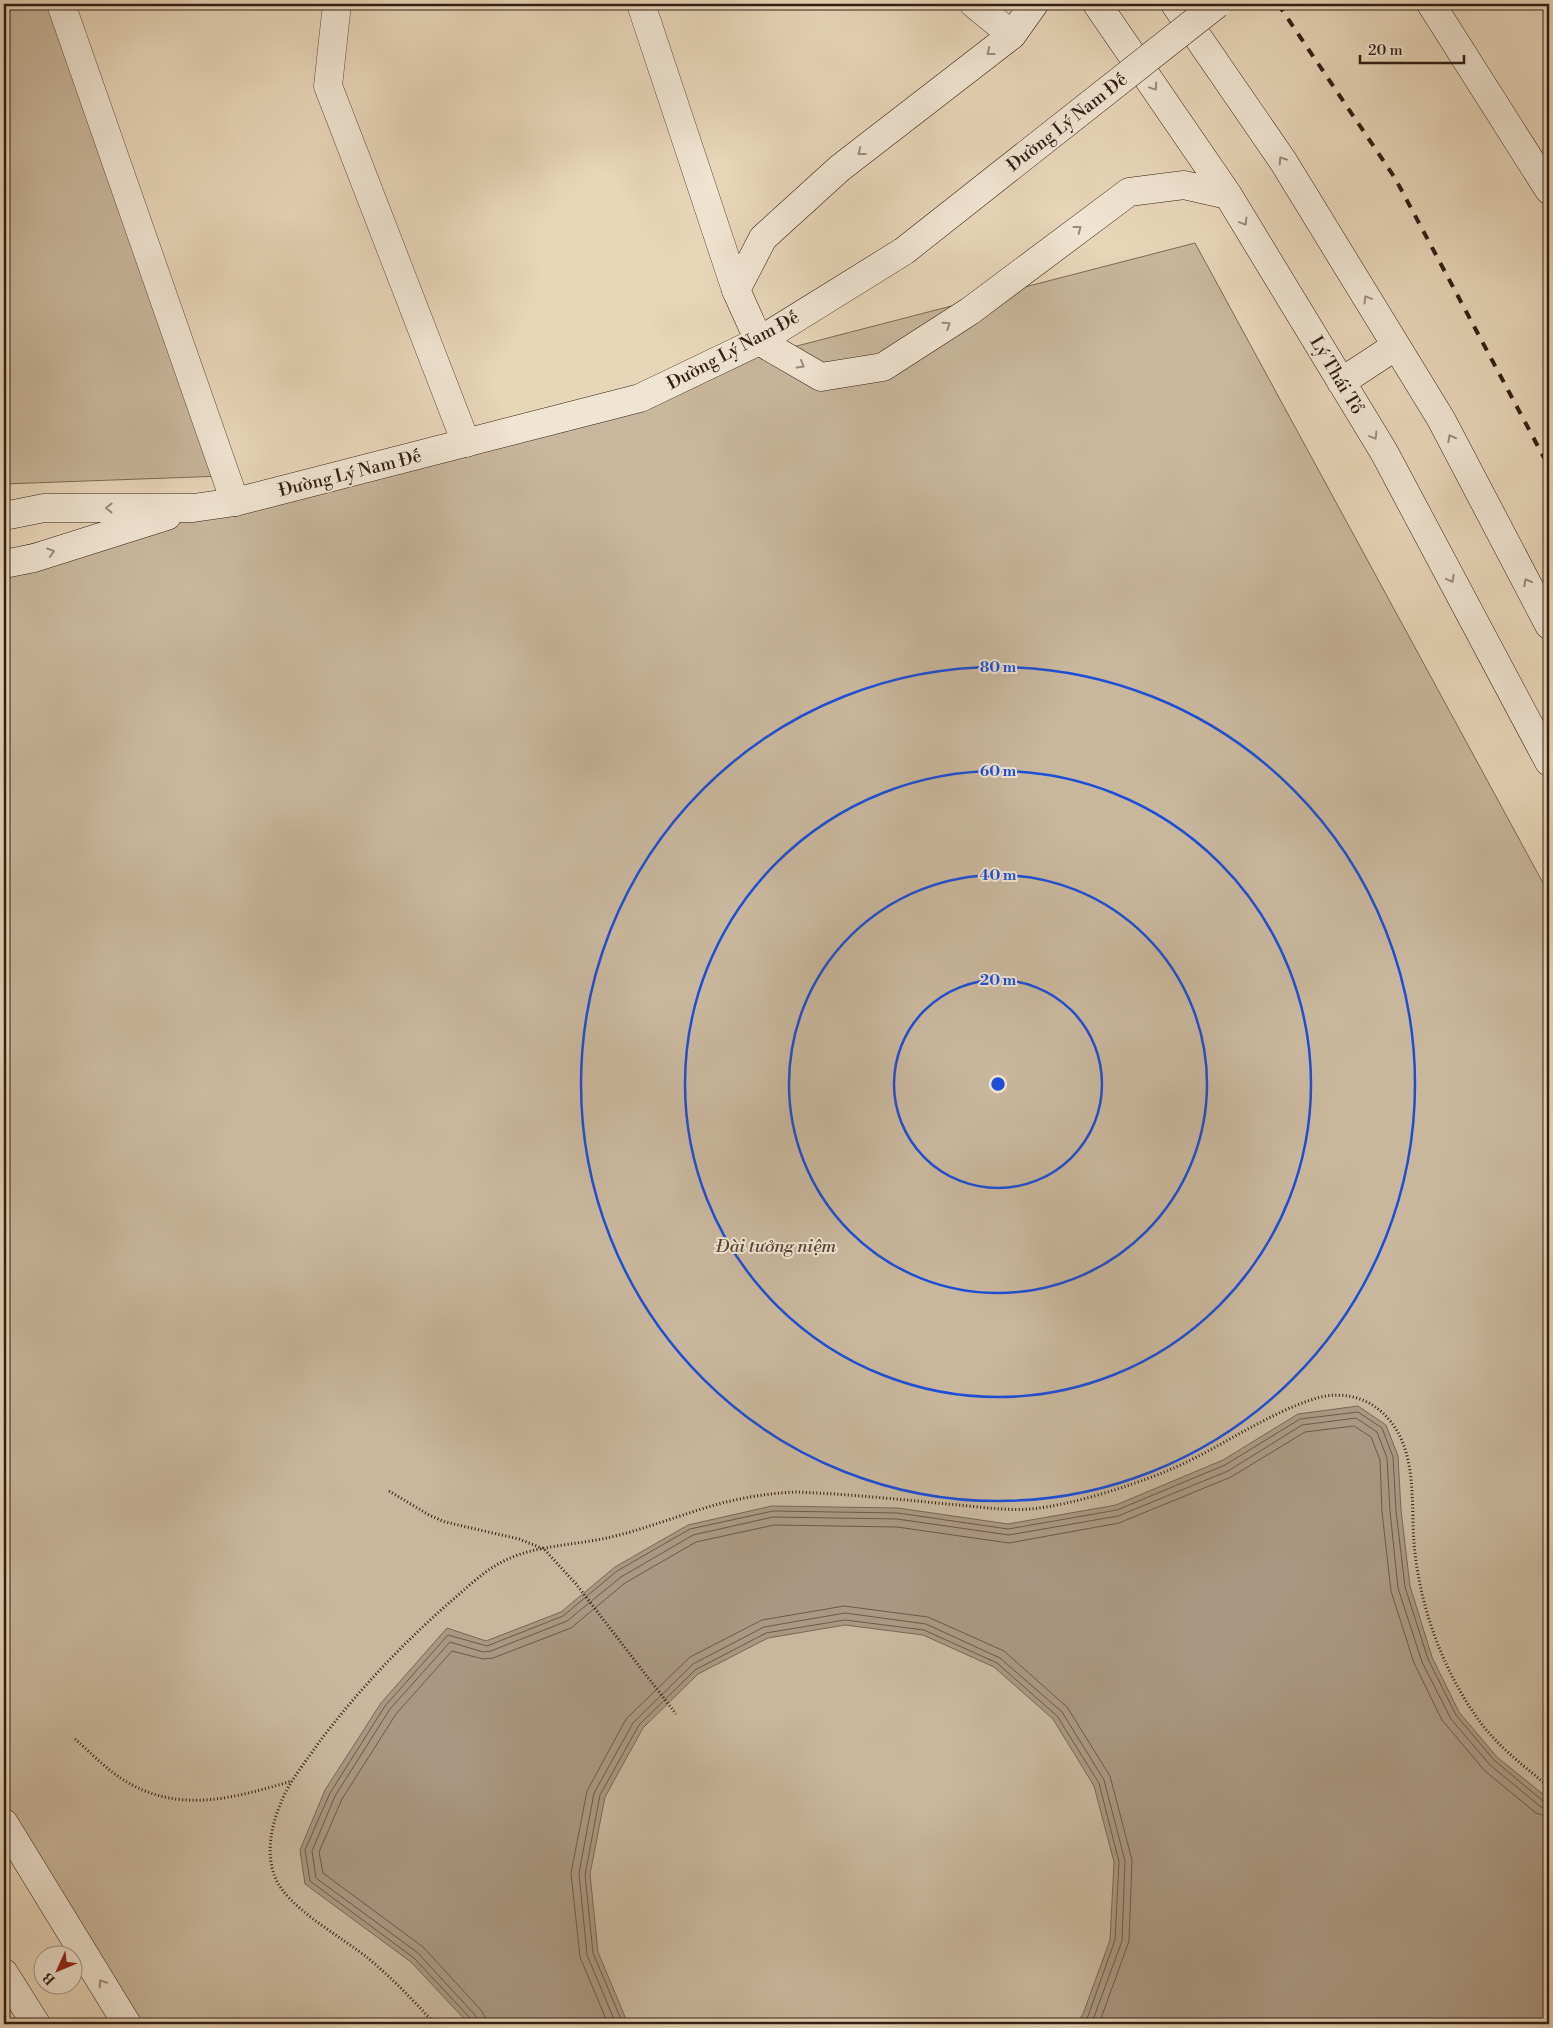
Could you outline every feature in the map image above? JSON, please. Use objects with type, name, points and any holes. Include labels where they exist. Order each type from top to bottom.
[{"type":"street","points":[[60,4],[235,502]]},
{"type":"street","points":[[337,4],[328,86],[466,443]]},
{"type":"street","points":[[641,4],[736,290],[759,341],[821,377],[883,366],[970,311],[1129,192],[1184,185],[1228,195]]},
{"type":"street","points":[[974,4],[1012,35]]},
{"type":"street","points":[[736,290],[763,238],[840,168],[1012,35],[1034,4]]},
{"type":"street","name":"Lý Thái Tổ","points":[[1097,4],[1228,195],[1384,452],[1549,762]]},
{"type":"street","points":[[1175,4],[1283,161],[1441,419],[1549,625]]},
{"type":"street","name":"Đường Lý Nam Đế","points":[[4,516],[44,508],[192,508],[235,502],[640,398],[759,341],[904,251],[1217,4]]},
{"type":"street","points":[[1431,4],[1549,190]]},
{"type":"street","points":[[1341,382],[1396,346]]},
{"type":"street","name":"Đường Lý Nam Đế","points":[[4,564],[34,558],[192,508]]},
{"type":"street","points":[[4,1823],[128,2024]]},
{"type":"street","points":[[4,1973],[36,2024]]},
{"type":"path","points":[[435,2024],[406,1993],[368,1959],[284,1894],[275,1877],[269,1854],[273,1828],[282,1800],[301,1767],[342,1714],[390,1659],[439,1611],[478,1578],[507,1560],[544,1549],[630,1532],[722,1503],[766,1494],[796,1492],[991,1508],[1030,1509],[1085,1498],[1161,1474],[1213,1450],[1292,1406],[1321,1397],[1344,1394],[1363,1399],[1384,1413],[1399,1432],[1407,1455],[1419,1582],[1433,1629],[1453,1681],[1478,1720],[1508,1752],[1549,1787]]},
{"type":"path","points":[[389,1491],[429,1515],[445,1522],[519,1539],[544,1549],[576,1584],[676,1714]]},
{"type":"path","points":[[74,1739],[121,1778],[144,1790],[169,1797],[190,1801],[211,1800],[241,1796],[293,1781]]},
{"type":"green space","points":[[4,4],[60,4],[222,476],[4,484]]},
{"type":"green space","name":"Đài tưởng niệm","points":[[1195,243],[1549,894],[1549,2024],[136,2024],[4,1810],[4,551]]},
{"type":"water","points":[[1358,1406],[1386,1425],[1398,1456],[1401,1510],[1410,1586],[1432,1657],[1459,1712],[1497,1757],[1549,1799],[1549,2024],[1076,2024],[1083,2014],[1110,1940],[1114,1862],[1094,1786],[1053,1719],[994,1667],[923,1635],[845,1625],[768,1638],[698,1674],[643,1728],[605,1797],[590,1874],[598,1952],[628,2024],[469,2024],[411,1962],[305,1884],[300,1850],[325,1790],[381,1703],[447,1628],[486,1641],[561,1612],[615,1567],[688,1525],[772,1506],[898,1508],[1008,1524],[1116,1505],[1223,1460],[1298,1414]]},
{"type":"railway","points":[[1278,4],[1395,178],[1549,467]]}]
